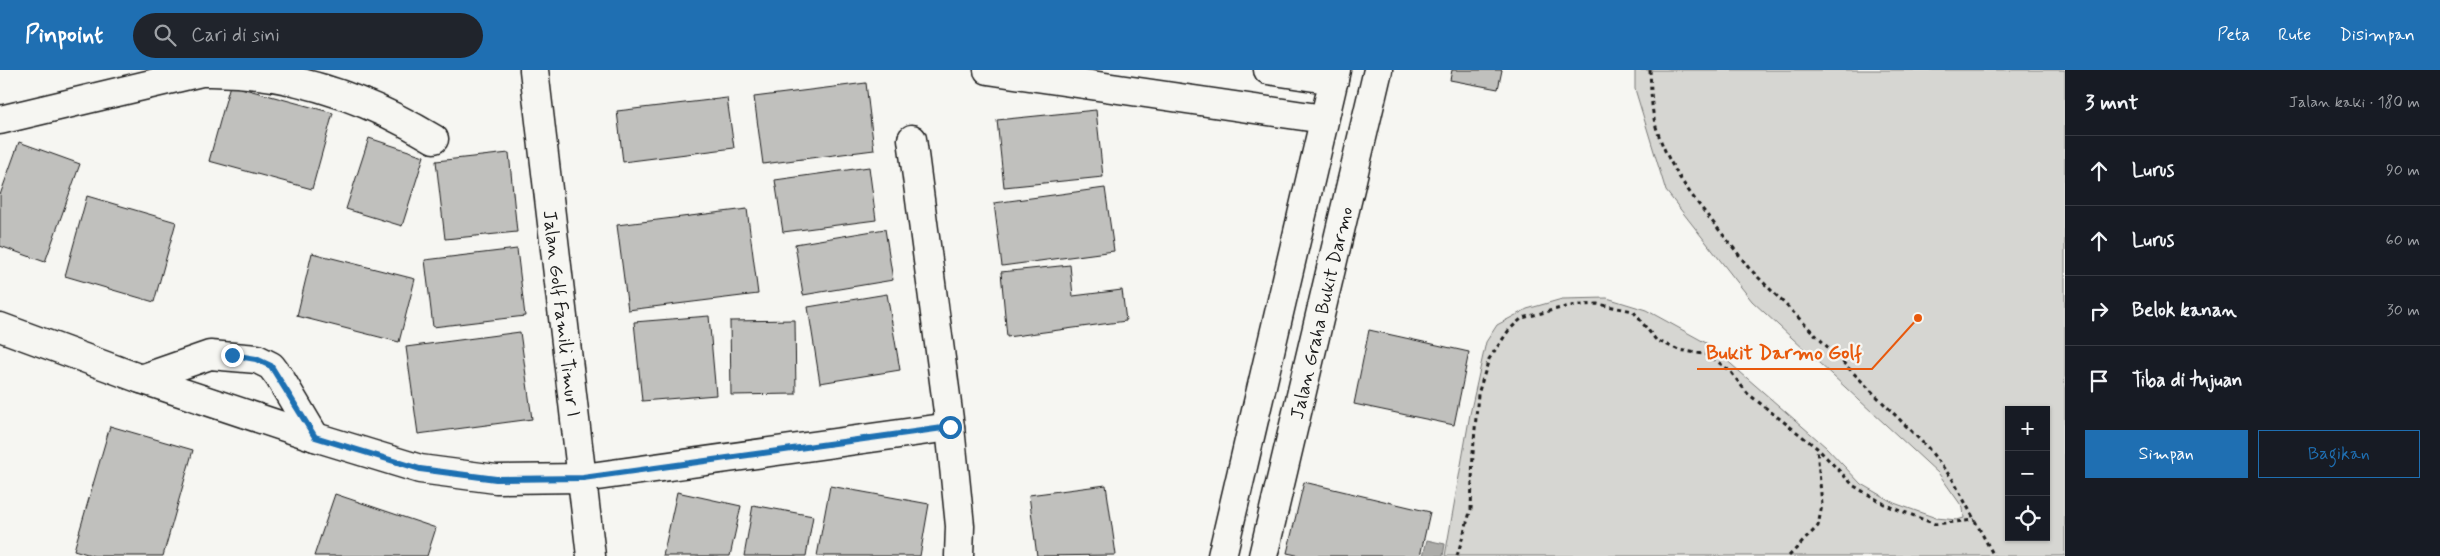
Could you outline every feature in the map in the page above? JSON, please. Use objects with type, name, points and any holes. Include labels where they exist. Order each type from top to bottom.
[{"type":"street","name":"Jalan Golf Famili Timur I","points":[[534,70],[591,556]]},
{"type":"street","points":[[988,70],[1324,119]]},
{"type":"street","points":[[1222,556],[1335,75],[1268,70]]},
{"type":"street","name":"Jalan Graha Bukit Darmo","points":[[1263,556],[1378,70]]},
{"type":"street","points":[[0,120],[202,72],[230,72],[282,78],[338,92],[399,118],[434,140]]},
{"type":"street","points":[[912,139],[950,427],[960,526],[959,556]]},
{"type":"street","points":[[0,327],[140,379],[315,437],[420,469],[496,479],[583,478],[950,427]]},
{"type":"street","points":[[140,379],[210,355],[256,359],[271,366],[315,437]]},
{"type":"path","points":[[1650,70],[1655,123],[1667,155],[1685,188],[1724,233],[1748,267],[1928,448],[1953,480],[1994,556]]},
{"type":"path","points":[[1457,556],[1471,509],[1478,394],[1489,359],[1510,330],[1522,318],[1569,306],[1597,304],[1633,311],[1656,340],[1679,350],[1709,355],[1730,371],[1747,393],[1817,448],[1854,486],[1886,504],[1935,524],[1975,520]]},
{"type":"path","points":[[1789,556],[1818,526],[1822,505],[1817,448]]},
{"type":"shaded area","points":[[1635,70],[2065,70],[2065,556],[1445,556],[1470,414],[1486,342],[1497,325],[1527,309],[1562,299],[1607,298],[1646,310],[1708,344],[1826,447],[1861,484],[1894,503],[1936,518],[1957,520],[1964,518],[1963,508],[1939,474],[1752,301],[1666,191],[1635,89]]},
{"type":"shaded area","points":[[1427,540],[1445,544],[1443,556],[1423,556]]},
{"type":"building","points":[[1452,70],[1502,70],[1498,89],[1450,80]]},
{"type":"building","points":[[866,83],[874,150],[763,164],[754,97]]},
{"type":"building","points":[[230,85],[333,113],[312,189],[209,161]]},
{"type":"building","points":[[727,98],[734,148],[623,162],[617,111]]},
{"type":"building","points":[[1096,110],[1103,177],[1004,187],[997,120]]},
{"type":"building","points":[[369,138],[424,156],[402,226],[346,209]]},
{"type":"building","points":[[19,142],[80,164],[45,262],[0,246],[0,195]]},
{"type":"building","points":[[509,153],[517,232],[445,239],[436,161]]},
{"type":"building","points":[[869,167],[876,220],[783,232],[775,180]]},
{"type":"building","points":[[1105,188],[1114,251],[1002,266],[994,203]]},
{"type":"building","points":[[87,196],[176,222],[154,302],[65,276]]},
{"type":"building","points":[[747,209],[758,294],[628,310],[617,225]]},
{"type":"building","points":[[885,229],[893,280],[803,295],[795,244]]},
{"type":"building","points":[[517,249],[525,316],[433,327],[425,260]]},
{"type":"building","points":[[312,253],[415,279],[399,342],[297,316]]},
{"type":"building","points":[[1070,265],[1073,296],[1122,290],[1126,321],[1007,337],[1001,272]]},
{"type":"building","points":[[887,294],[900,370],[820,383],[808,307]]},
{"type":"building","points":[[709,316],[716,395],[642,401],[634,322]]},
{"type":"building","points":[[795,320],[796,394],[731,395],[730,321]]},
{"type":"building","points":[[1369,330],[1469,352],[1454,425],[1354,404]]},
{"type":"building","points":[[520,332],[532,419],[418,434],[406,347]]},
{"type":"building","points":[[110,426],[193,450],[163,556],[94,556],[74,550]]},
{"type":"building","points":[[1304,482],[1430,512],[1420,556],[1301,556],[1287,553]]},
{"type":"building","points":[[1106,485],[1116,555],[1037,556],[1029,495]]},
{"type":"building","points":[[830,486],[929,504],[920,556],[817,556]]},
{"type":"building","points":[[677,492],[741,506],[730,556],[663,556]]},
{"type":"building","points":[[335,494],[436,528],[427,556],[314,556]]},
{"type":"building","points":[[753,505],[813,516],[806,556],[744,556]]},
{"type":"place","name":"Bukit Darmo Golf","points":[[1918,318]]},
{"type":"route","points":[[232,355],[256,359],[271,366],[315,437],[420,469],[496,479],[583,478],[950,427]]}]
